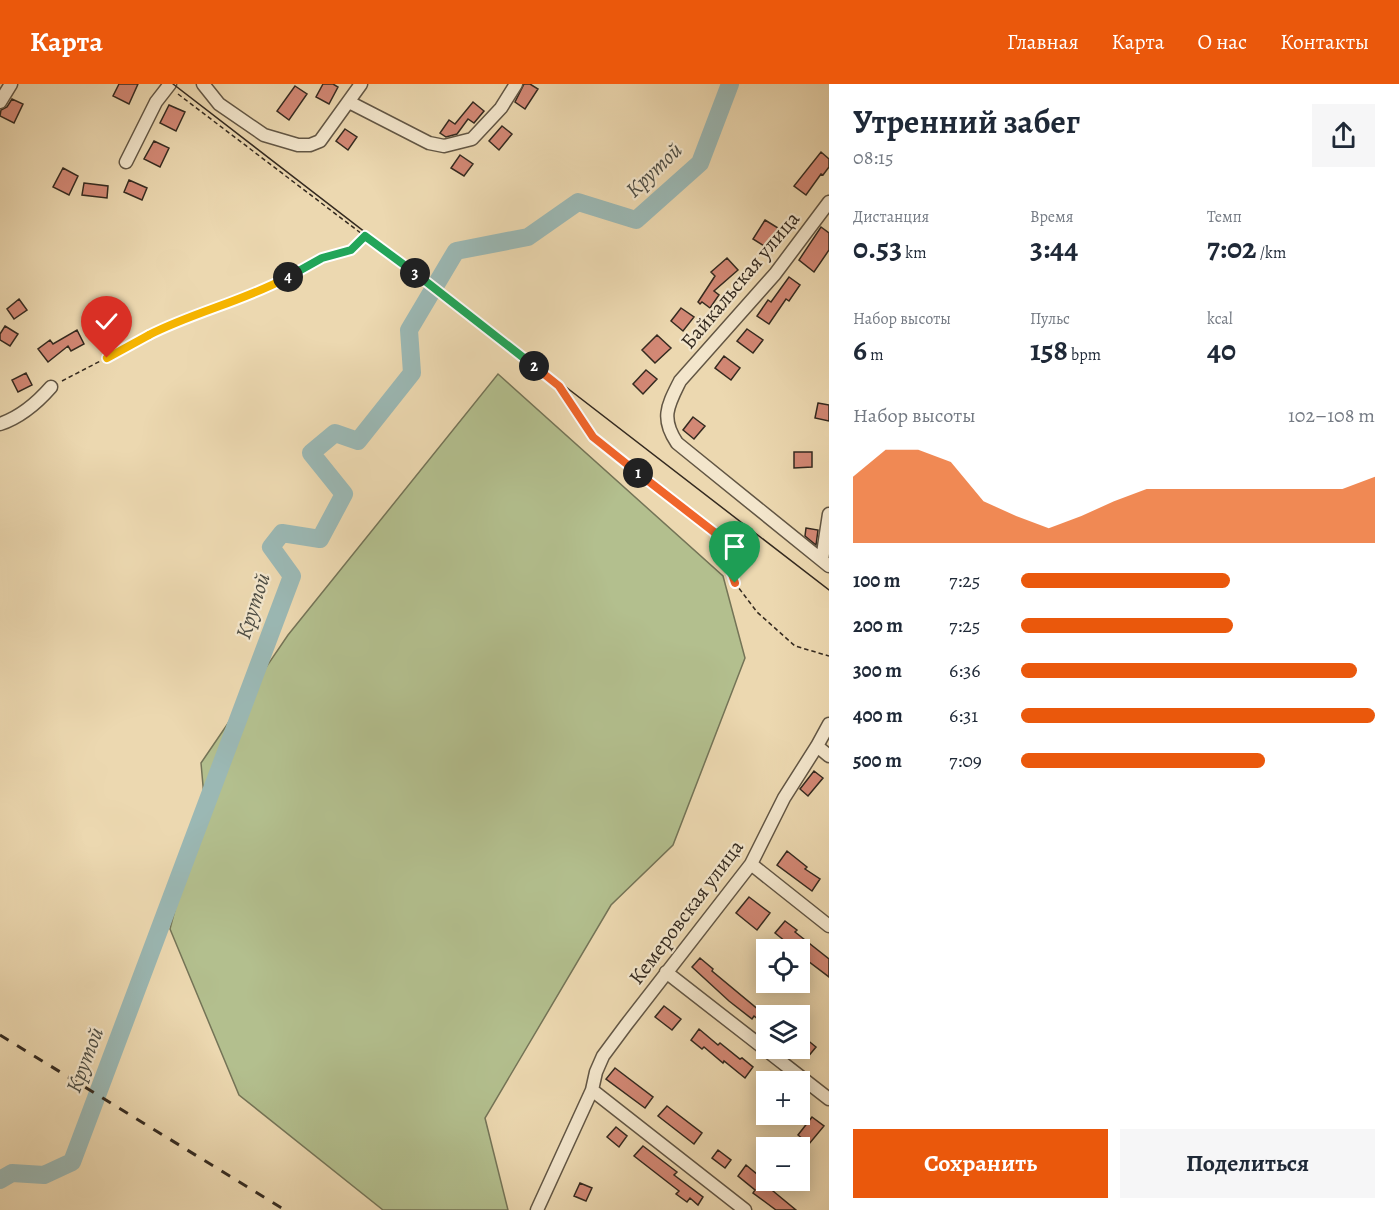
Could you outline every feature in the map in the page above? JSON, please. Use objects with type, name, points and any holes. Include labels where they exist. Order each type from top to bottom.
[{"type":"street","points":[[0,102],[11,84]]},
{"type":"street","points":[[203,84],[219,104],[264,135],[298,145],[310,145],[320,141],[361,84]]},
{"type":"street","points":[[349,102],[429,143],[444,146],[472,139],[501,108],[516,84]]},
{"type":"street","points":[[126,162],[156,102],[169,85]]},
{"type":"street","name":"Байкальская улица","points":[[826,563],[677,443],[669,431],[667,415],[671,399],[680,381],[775,274],[829,202]]},
{"type":"street","points":[[0,424],[13,419],[31,407],[51,387]]},
{"type":"street","points":[[826,563],[829,514]]},
{"type":"street","name":"Кемеровская улица","points":[[537,1210],[592,1090],[603,1056],[751,864],[784,798],[829,723]]},
{"type":"street","points":[[817,746],[829,756]]},
{"type":"street","points":[[751,864],[829,926]]},
{"type":"street","points":[[666,972],[829,1100]]},
{"type":"street","points":[[592,1090],[745,1210]]},
{"type":"path","points":[[169,85],[559,386],[593,437],[714,532],[722,545],[735,583],[757,612],[795,646],[829,656]]},
{"type":"path","points":[[51,387],[177,321],[271,286],[322,258],[351,250],[365,236]]},
{"type":"green space","points":[[498,374],[723,576],[745,658],[673,845],[611,905],[485,1118],[508,1210],[383,1210],[239,1095],[170,929],[204,797],[201,763],[288,635]]},
{"type":"building","points":[[119,84],[138,84],[129,104],[113,96]]},
{"type":"building","points":[[323,84],[333,84],[338,87],[329,104],[316,97]]},
{"type":"building","points":[[524,84],[530,84],[538,89],[525,109],[515,102]]},
{"type":"building","points":[[295,86],[307,94],[289,120],[277,111]]},
{"type":"building","points":[[12,99],[23,104],[14,123],[0,116],[1,110],[7,107]]},
{"type":"building","points":[[473,102],[484,111],[474,123],[468,119],[457,134],[446,137],[440,133],[449,120],[455,124]]},
{"type":"building","points":[[169,105],[185,112],[176,131],[160,123]]},
{"type":"building","points":[[502,126],[512,134],[499,150],[489,141]]},
{"type":"building","points":[[345,129],[357,137],[348,150],[336,141]]},
{"type":"building","points":[[154,141],[169,148],[160,167],[144,159]]},
{"type":"building","points":[[821,152],[829,159],[829,167],[806,195],[794,186]]},
{"type":"building","points":[[460,155],[473,164],[464,176],[451,168]]},
{"type":"building","points":[[63,168],[78,176],[69,195],[53,187]]},
{"type":"building","points":[[129,180],[147,188],[142,200],[124,192]]},
{"type":"building","points":[[84,183],[108,186],[107,198],[82,195]]},
{"type":"building","points":[[765,220],[778,228],[766,247],[753,239]]},
{"type":"building","points":[[821,227],[829,233],[829,250],[814,272],[799,260]]},
{"type":"building","points":[[727,258],[738,270],[714,291],[719,295],[710,308],[702,302],[700,304],[698,302],[715,276],[711,272]]},
{"type":"building","points":[[789,277],[800,285],[789,301],[786,299],[769,324],[757,316],[768,300],[771,302]]},
{"type":"building","points":[[19,299],[27,310],[14,319],[7,309]]},
{"type":"building","points":[[681,308],[694,317],[683,331],[671,321]]},
{"type":"building","points":[[5,326],[18,334],[10,346],[0,340],[0,334]]},
{"type":"building","points":[[747,329],[763,340],[753,353],[737,341]]},
{"type":"building","points":[[77,330],[84,344],[71,351],[68,346],[48,362],[38,349],[50,340],[53,344]]},
{"type":"building","points":[[657,335],[671,348],[655,363],[642,350]]},
{"type":"building","points":[[724,356],[740,368],[731,380],[715,368]]},
{"type":"building","points":[[646,370],[657,379],[643,394],[633,384]]},
{"type":"building","points":[[26,373],[32,385],[18,392],[12,380]]},
{"type":"building","points":[[818,403],[829,405],[829,421],[815,418]]},
{"type":"building","points":[[693,417],[705,426],[694,439],[683,430]]},
{"type":"building","points":[[794,452],[812,452],[812,467],[794,468]]},
{"type":"building","points":[[806,528],[818,530],[816,545],[805,536]]},
{"type":"building","points":[[814,771],[823,778],[808,796],[800,789]]},
{"type":"building","points":[[787,851],[807,867],[805,869],[820,879],[812,891],[777,865]]},
{"type":"building","points":[[749,897],[770,913],[757,930],[736,913]]},
{"type":"building","points":[[785,921],[804,939],[782,939],[775,933]]},
{"type":"building","points":[[810,944],[829,959],[829,977],[810,963]]},
{"type":"building","points":[[700,958],[756,1008],[756,1018],[754,1016],[752,1019],[729,1001],[692,967]]},
{"type":"building","points":[[664,1006],[681,1019],[672,1030],[655,1017]]},
{"type":"building","points":[[699,1029],[718,1045],[720,1043],[753,1067],[745,1078],[724,1061],[723,1063],[704,1047],[702,1049],[691,1040]]},
{"type":"building","points":[[810,1042],[816,1047],[810,1054]]},
{"type":"building","points":[[615,1068],[653,1097],[645,1108],[606,1079]]},
{"type":"building","points":[[667,1106],[702,1133],[694,1144],[658,1116]]},
{"type":"building","points":[[812,1117],[824,1126],[810,1143],[810,1137],[798,1135],[806,1125],[810,1125]]},
{"type":"building","points":[[616,1127],[627,1136],[619,1147],[607,1137]]},
{"type":"building","points":[[643,1146],[677,1172],[674,1175],[703,1197],[698,1205],[690,1198],[687,1202],[676,1194],[679,1191],[634,1156]]},
{"type":"building","points":[[718,1150],[731,1160],[725,1168],[712,1158]]},
{"type":"building","points":[[746,1165],[756,1173],[756,1191],[773,1191],[796,1210],[776,1210],[753,1193],[755,1190],[738,1176]]},
{"type":"building","points":[[580,1183],[592,1188],[586,1201],[574,1196]]},
{"type":"waterway","name":"Крутой","points":[[0,1180],[12,1173],[44,1175],[72,1162],[292,576],[271,547],[282,533],[320,539],[344,494],[311,453],[335,433],[358,441],[412,373],[409,330],[456,251],[528,237],[578,202],[636,220],[700,163],[730,84]]},
{"type":"tram line","points":[[173,84],[829,590]]},
{"type":"railway","points":[[0,1035],[285,1210]]},
{"type":"route","points":[[107,358],[177,321],[271,286],[322,258],[351,250],[365,236],[559,386],[593,437],[714,532],[722,545],[735,583]]}]
